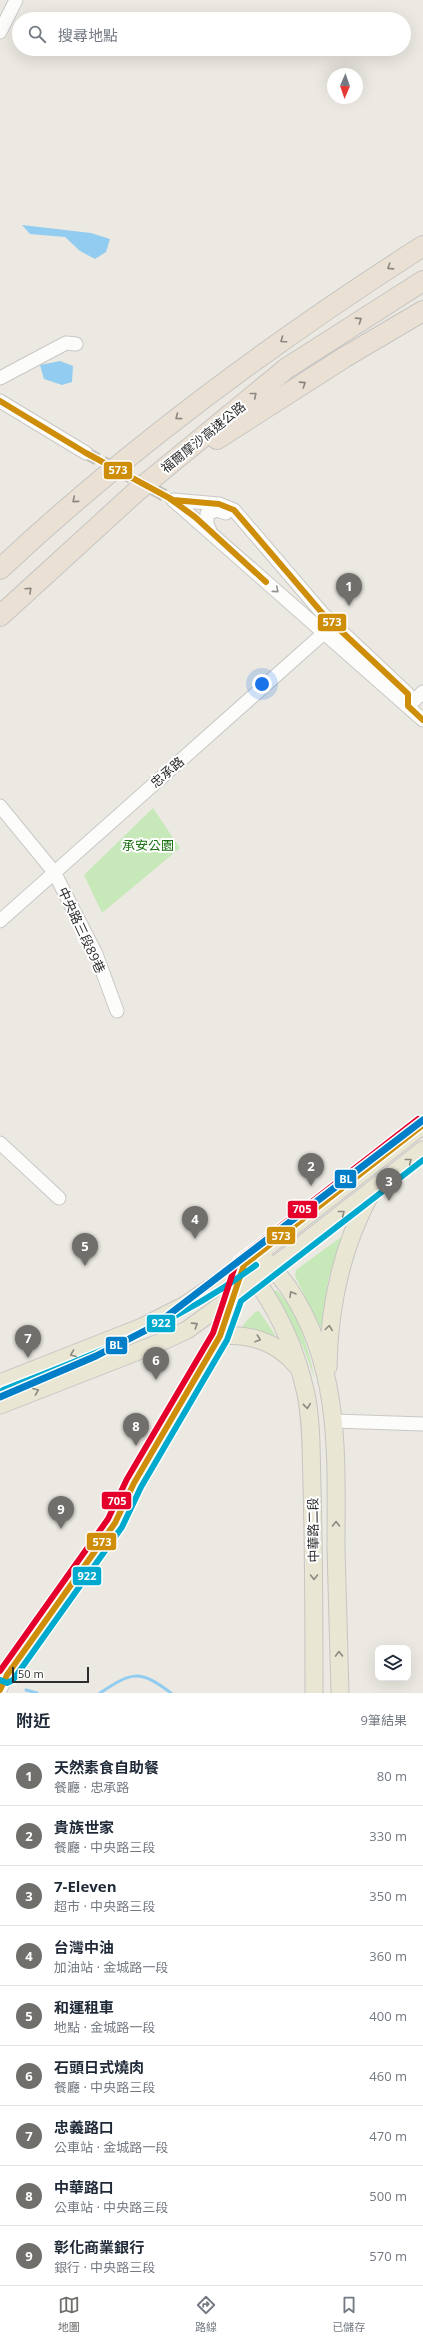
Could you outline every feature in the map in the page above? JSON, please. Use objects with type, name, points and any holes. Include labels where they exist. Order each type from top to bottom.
[{"type":"highway","points":[[0,568],[71,503],[177,417],[364,284],[423,246]]},
{"type":"highway","name":"福爾摩沙高速公路","points":[[0,616],[152,479],[287,368],[423,281]]},
{"type":"highway","points":[[152,479],[423,311]]},
{"type":"main road","points":[[0,1383],[165,1316],[207,1291],[244,1265],[423,1125]]},
{"type":"main road","points":[[0,1406],[173,1337],[205,1318],[272,1268],[423,1150]]},
{"type":"main road","points":[[328,1381],[328,1336],[334,1297],[343,1257],[354,1224],[374,1188]]},
{"type":"main road","points":[[258,1253],[291,1291],[300,1308],[318,1351],[328,1381]]},
{"type":"main road","name":"中華路二段","points":[[244,1265],[256,1280],[280,1320],[299,1368],[306,1394],[310,1427],[314,1549],[314,1693]]},
{"type":"main road","points":[[220,1336],[236,1334],[255,1338],[287,1354],[299,1368]]},
{"type":"main road","name":"中華路二段","points":[[328,1381],[335,1421],[340,1693]]},
{"type":"street","points":[[0,32],[16,0]]},
{"type":"street","points":[[0,378],[66,343],[76,344]]},
{"type":"street","points":[[0,400],[86,453]]},
{"type":"street","points":[[329,628],[323,614],[234,510],[219,504],[173,500],[329,628],[423,720]]},
{"type":"street","points":[[195,517],[200,509],[207,504]]},
{"type":"street","points":[[210,531],[207,524],[207,514],[216,510],[230,515],[249,528]]},
{"type":"street","name":"忠承路","points":[[0,921],[329,628]]},
{"type":"street","points":[[408,706],[423,692]]},
{"type":"street","name":"中央路三段89巷","points":[[0,806],[54,872],[96,954],[117,1011]]},
{"type":"street","points":[[0,1143],[59,1198]]},
{"type":"street","points":[[0,1690],[2,1673],[115,1523],[134,1483],[220,1336],[244,1265]]},
{"type":"street","points":[[335,1421],[423,1424]]},
{"type":"green space","name":"承安公園","points":[[153,808],[180,848],[102,913],[84,875]]},
{"type":"green space","points":[[341,1237],[328,1281],[323,1325],[320,1327],[295,1276],[296,1270]]},
{"type":"green space","points":[[276,1290],[291,1308],[302,1331],[315,1379],[303,1347],[273,1293]]},
{"type":"green space","points":[[259,1311],[274,1333],[277,1342],[243,1330],[243,1325],[255,1312]]},
{"type":"water","points":[[22,225],[91,233],[110,239],[106,252],[95,259],[80,251],[65,237],[30,234]]},
{"type":"water","points":[[60,361],[73,366],[72,382],[62,385],[44,379],[40,365]]},
{"type":"waterway","points":[[100,1693],[128,1677],[136,1676],[151,1680],[171,1693]]},
{"type":"waterway","points":[[26,1690],[37,1693]]},
{"type":"tunnel","points":[[86,453],[173,500]]},
{"type":"transit line","name":"573","points":[[0,401],[86,453],[173,500],[219,504],[234,510],[323,614],[408,694],[408,706],[423,720]]},
{"type":"transit line","name":"573","points":[[169,498],[195,517],[266,582]]},
{"type":"transit line","name":"705","points":[[0,1671],[108,1519],[127,1479],[213,1333],[237,1260],[418,1119]]},
{"type":"transit line","name":"BL","points":[[0,1397],[96,1356],[154,1326],[423,1120]]},
{"type":"transit line","name":"573","points":[[0,1690],[7,1675],[115,1523],[134,1483],[220,1336],[244,1265],[423,1125]]},
{"type":"transit line","name":"922","points":[[0,1680],[7,1683],[13,1680],[122,1527],[141,1487],[227,1340],[241,1301],[423,1160]]},
{"type":"transit line","name":"922","points":[[3,1390],[70,1364],[165,1321],[196,1305],[256,1265]]},
{"type":"place","name":"天然素食自助餐","points":[[349,606]]},
{"type":"place","name":"貴族世家","points":[[311,1186]]},
{"type":"place","name":"7-Eleven","points":[[389,1201]]},
{"type":"place","name":"台灣中油","points":[[195,1239]]},
{"type":"place","name":"和運租車","points":[[85,1266]]},
{"type":"place","name":"忠義路口","points":[[28,1358]]},
{"type":"place","name":"石頭日式燒肉","points":[[156,1380]]},
{"type":"place","name":"中華路口","points":[[136,1446]]},
{"type":"place","name":"彰化商業銀行","points":[[61,1529]]}]
